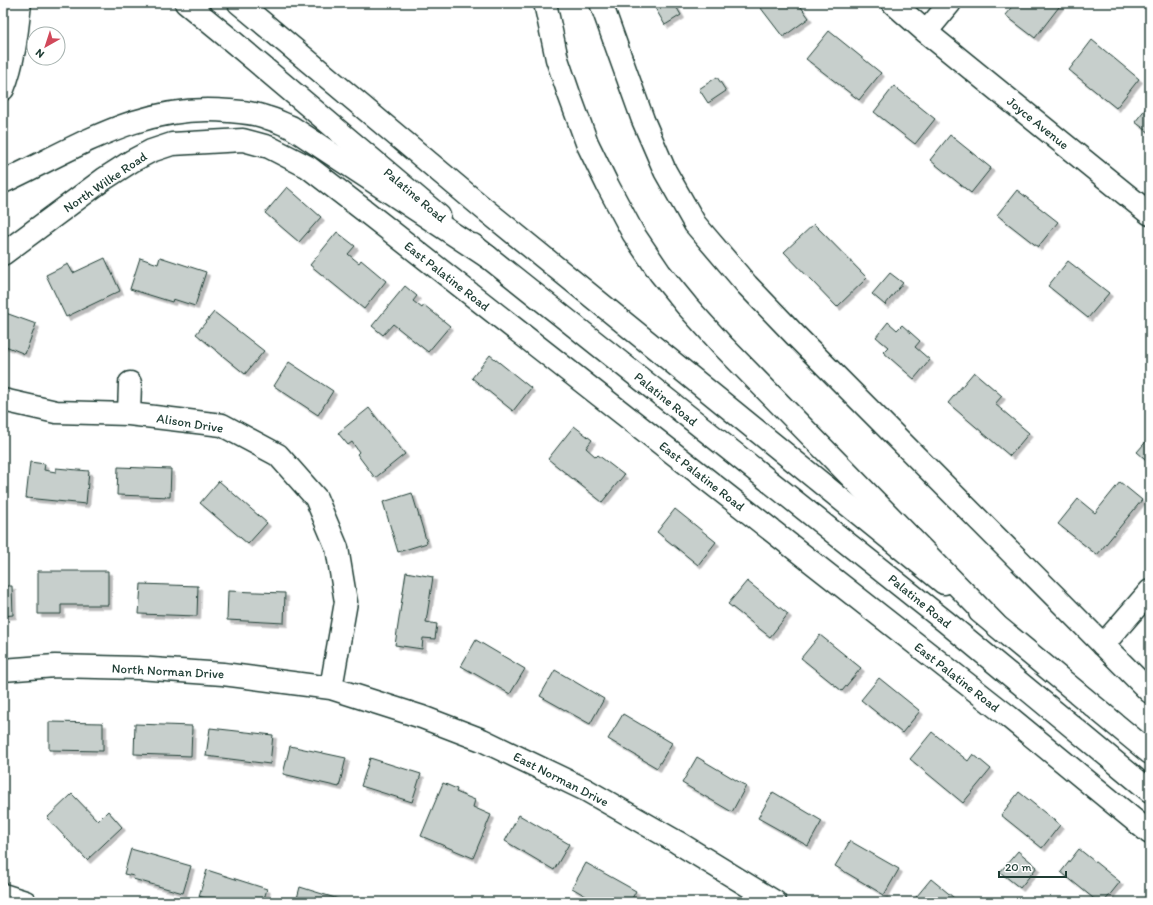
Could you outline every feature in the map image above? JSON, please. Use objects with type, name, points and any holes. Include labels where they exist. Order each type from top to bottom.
[{"type":"main road","points":[[3,89],[8,77],[17,32],[20,3]]},
{"type":"main road","name":"Palatine Road","points":[[186,3],[225,34],[488,257],[946,622],[1150,791]]},
{"type":"main road","points":[[239,3],[483,208],[995,624],[1150,752]]},
{"type":"main road","points":[[545,3],[557,59],[587,143],[633,233],[660,272],[687,306],[724,347],[995,624]]},
{"type":"main road","points":[[602,3],[643,120],[665,170],[695,224],[747,285],[795,335],[1150,692]]},
{"type":"main road","name":"Joyce Avenue","points":[[893,3],[926,32],[1150,214]]},
{"type":"main road","points":[[926,32],[950,3]]},
{"type":"main road","points":[[3,182],[99,135],[131,122],[156,115],[198,109],[248,113],[268,118],[291,127],[488,257]]},
{"type":"main road","name":"North Wilke Road","points":[[3,254],[104,180],[132,161],[151,151],[172,144],[243,140]]},
{"type":"main road","name":"East Palatine Road","points":[[243,140],[269,147],[308,167],[996,707],[1150,833]]},
{"type":"main road","points":[[129,414],[130,383]]},
{"type":"main road","name":"Alison Drive","points":[[3,400],[56,412],[129,414],[222,425],[278,455],[316,498],[337,548],[346,602],[331,688]]},
{"type":"main road","points":[[1103,645],[1150,591]]},
{"type":"main road","name":"North Norman Drive","points":[[3,670],[55,666],[138,668],[223,674],[331,688]]},
{"type":"main road","name":"East Norman Drive","points":[[331,688],[422,717],[482,740],[586,790],[683,846],[775,902]]},
{"type":"main road","points":[[3,895],[25,902]]},
{"type":"building","points":[[663,3],[674,3],[681,15],[665,25],[655,8]]},
{"type":"building","points":[[757,3],[798,3],[809,18],[783,37]]},
{"type":"building","points":[[1015,3],[1062,3],[1035,38],[1005,15]]},
{"type":"building","points":[[829,31],[881,73],[859,100],[806,59]]},
{"type":"building","points":[[1092,40],[1139,79],[1116,108],[1069,70]]},
{"type":"building","points":[[717,77],[726,91],[708,103],[699,89]]},
{"type":"building","points":[[894,86],[935,119],[915,144],[874,112]]},
{"type":"building","points":[[1150,103],[1150,133],[1135,122]]},
{"type":"building","points":[[950,135],[991,168],[971,193],[930,160]]},
{"type":"building","points":[[287,187],[321,217],[299,242],[265,213]]},
{"type":"building","points":[[1017,190],[1058,222],[1038,247],[997,215]]},
{"type":"building","points":[[814,224],[867,278],[837,307],[784,252]]},
{"type":"building","points":[[337,232],[355,246],[348,254],[359,263],[361,260],[386,281],[364,309],[310,265]]},
{"type":"building","points":[[160,257],[206,272],[195,306],[173,299],[172,302],[130,289],[140,258],[158,264]]},
{"type":"building","points":[[105,258],[120,291],[66,317],[46,275],[68,264],[73,273]]},
{"type":"building","points":[[1068,261],[1109,293],[1088,318],[1048,286]]},
{"type":"building","points":[[890,273],[903,283],[885,305],[872,294]]},
{"type":"building","points":[[405,286],[417,296],[413,301],[422,308],[424,305],[450,326],[428,352],[393,324],[383,335],[372,326]]},
{"type":"building","points":[[3,312],[36,324],[25,354],[3,345]]},
{"type":"building","points":[[214,312],[264,351],[245,374],[196,334]]},
{"type":"building","points":[[888,322],[897,330],[902,325],[920,341],[915,347],[930,360],[914,379],[883,352],[888,347],[876,337]]},
{"type":"building","points":[[490,355],[531,388],[513,411],[472,378]]},
{"type":"building","points":[[289,362],[333,391],[318,415],[274,386]]},
{"type":"building","points":[[974,372],[1002,396],[995,404],[1029,433],[1010,456],[948,403]]},
{"type":"building","points":[[369,408],[405,454],[375,478],[357,454],[359,452],[352,442],[348,445],[338,433]]},
{"type":"building","points":[[574,426],[592,440],[586,448],[596,457],[598,455],[624,475],[602,502],[548,459]]},
{"type":"building","points":[[1150,437],[1150,463],[1137,452]]},
{"type":"building","points":[[30,462],[45,464],[44,470],[56,472],[56,468],[89,471],[86,504],[26,498]]},
{"type":"building","points":[[118,467],[171,469],[170,497],[117,495]]},
{"type":"building","points":[[219,481],[267,523],[248,544],[200,503]]},
{"type":"building","points":[[1120,482],[1142,500],[1097,555],[1058,524],[1078,499],[1095,513]]},
{"type":"building","points":[[412,493],[427,543],[398,552],[383,502]]},
{"type":"building","points":[[675,509],[716,542],[698,565],[657,532]]},
{"type":"building","points":[[38,571],[108,571],[108,605],[61,605],[61,614],[38,614]]},
{"type":"building","points":[[406,572],[433,577],[426,622],[437,624],[435,639],[423,638],[422,649],[395,645]]},
{"type":"building","points":[[747,581],[788,614],[770,637],[728,604]]},
{"type":"building","points":[[141,584],[198,586],[197,616],[139,614]]},
{"type":"building","points":[[3,586],[12,586],[13,615],[3,616]]},
{"type":"building","points":[[228,591],[285,593],[284,623],[227,620]]},
{"type":"building","points":[[820,635],[861,668],[842,691],[801,658]]},
{"type":"building","points":[[476,640],[525,669],[510,694],[461,666]]},
{"type":"building","points":[[555,670],[604,699],[590,724],[540,696]]},
{"type":"building","points":[[879,678],[920,711],[902,733],[861,700]]},
{"type":"building","points":[[623,714],[672,743],[657,768],[608,739]]},
{"type":"building","points":[[49,722],[103,723],[103,751],[49,750]]},
{"type":"building","points":[[135,724],[192,726],[191,756],[134,754]]},
{"type":"building","points":[[210,728],[273,735],[270,764],[206,756]]},
{"type":"building","points":[[932,732],[968,761],[973,754],[991,769],[963,803],[910,759]]},
{"type":"building","points":[[290,746],[346,758],[339,787],[283,774]]},
{"type":"building","points":[[697,757],[746,786],[732,812],[682,783]]},
{"type":"building","points":[[370,758],[421,774],[412,802],[361,786]]},
{"type":"building","points":[[443,783],[457,789],[456,792],[475,800],[473,807],[491,815],[473,858],[421,836]]},
{"type":"building","points":[[773,792],[822,821],[808,846],[758,818]]},
{"type":"building","points":[[1019,792],[1060,825],[1042,848],[1001,815]]},
{"type":"building","points":[[72,794],[98,821],[108,811],[122,827],[87,860],[47,818]]},
{"type":"building","points":[[519,815],[569,844],[554,870],[505,841]]},
{"type":"building","points":[[850,841],[899,869],[884,895],[835,866]]},
{"type":"building","points":[[131,849],[191,866],[183,893],[133,879],[134,876],[124,874]]},
{"type":"building","points":[[1079,849],[1120,882],[1104,902],[1098,902],[1061,872]]},
{"type":"building","points":[[1018,851],[1037,867],[1020,888],[1000,872]]},
{"type":"building","points":[[586,863],[636,891],[630,902],[596,902],[572,888]]},
{"type":"building","points":[[207,870],[267,889],[263,902],[212,902],[199,896]]},
{"type":"building","points":[[931,879],[959,902],[912,902]]},
{"type":"building","points":[[300,887],[348,902],[296,902]]}]
